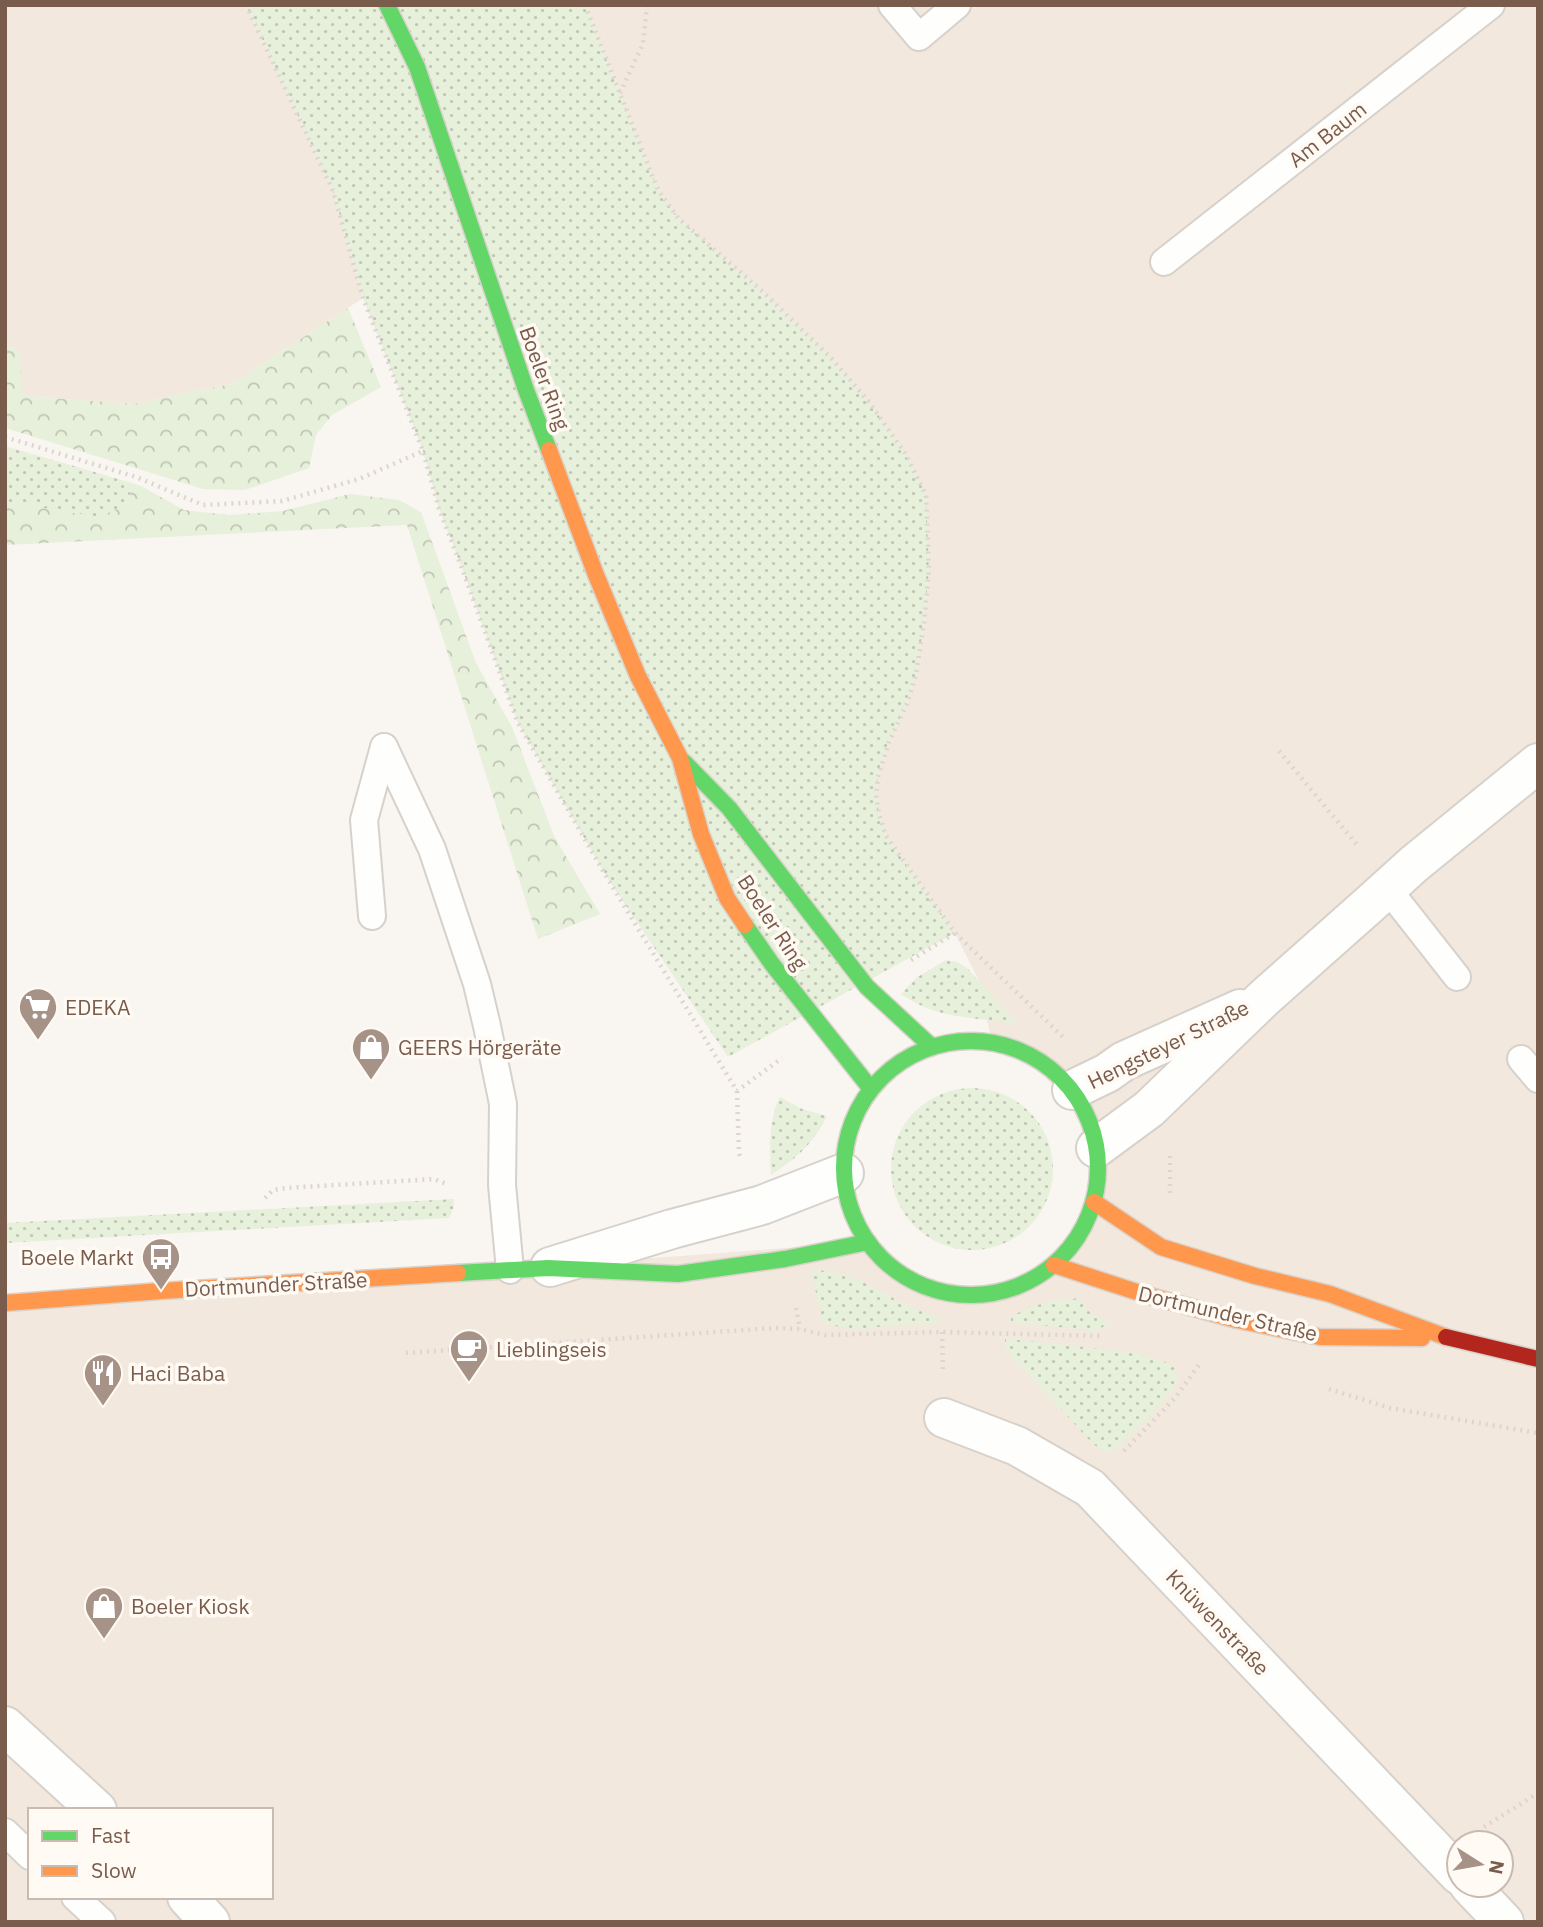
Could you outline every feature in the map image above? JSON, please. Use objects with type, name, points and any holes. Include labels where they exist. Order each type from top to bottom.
[{"type":"main road","name":"Boeler Ring","points":[[387,5],[417,67],[526,390],[596,575],[638,676],[680,758],[701,834],[727,898],[772,964],[871,1089]]},
{"type":"main road","name":"Boeler Ring","points":[[680,758],[729,808],[867,987],[932,1047]]},
{"type":"main road","points":[[962,1041],[992,1042],[1036,1059],[1056,1073],[1072,1090],[1093,1130],[1099,1166],[1094,1202],[1084,1228],[1074,1244],[1054,1265],[1017,1287],[990,1294],[951,1294],[922,1286],[897,1271],[868,1242],[851,1210],[844,1172],[846,1147],[852,1122],[860,1105],[871,1089],[898,1064],[932,1047],[962,1041]]},
{"type":"main road","name":"Dortmunder Straße","points":[[1094,1202],[1161,1247],[1255,1276],[1330,1294],[1449,1338],[1538,1359]]},
{"type":"main road","name":"Dortmunder Straße","points":[[5,1303],[548,1268],[678,1274],[785,1259],[868,1242]]},
{"type":"main road","name":"Dortmunder Straße","points":[[1054,1265],[1143,1294],[1237,1320],[1320,1336],[1449,1338]]},
{"type":"street","name":"Hengsteyer Straße","points":[[1096,1147],[1149,1109],[1264,998],[1387,888],[1538,764]]},
{"type":"street","name":"Hengsteyer Straße","points":[[1072,1090],[1107,1073],[1124,1061],[1264,998]]},
{"type":"street","name":"Dortmunder Straße","points":[[548,1268],[671,1229],[762,1205],[844,1172]]},
{"type":"street","name":"Knüwenstraße","points":[[944,1418],[1017,1446],[1090,1488],[1445,1860]]},
{"type":"street","points":[[5,1726],[95,1808]]},
{"type":"street","points":[[1482,1899],[1504,1922]]},
{"type":"lane","points":[[892,5],[919,37],[957,5]]},
{"type":"lane","name":"Am Baum","points":[[1164,262],[1491,5]]},
{"type":"lane","points":[[372,916],[363,820],[384,747],[432,849],[477,984],[503,1104],[502,1185],[510,1270]]},
{"type":"lane","points":[[1387,888],[1457,977]]},
{"type":"lane","points":[[1521,1059],[1538,1079]]},
{"type":"lane","points":[[5,1832],[28,1854]]},
{"type":"lane","points":[[77,1899],[102,1922]]},
{"type":"path","points":[[246,5],[333,191],[363,298],[423,451],[439,509],[518,723],[606,876],[737,1091],[824,1028]]},
{"type":"path","points":[[585,5],[658,190],[678,218],[761,290],[831,358],[869,402],[905,453],[926,495],[929,570],[916,674],[878,777],[876,795],[886,836],[955,933],[1062,1037],[1113,1032],[1124,1061]]},
{"type":"path","points":[[620,93],[643,44],[648,5]]},
{"type":"path","points":[[5,437],[136,477],[203,505],[282,501],[359,479],[423,451]]},
{"type":"path","points":[[1279,751],[1359,846]]},
{"type":"path","points":[[867,987],[955,933]]},
{"type":"path","points":[[265,1198],[273,1190],[286,1188],[434,1180],[449,1185]]},
{"type":"path","points":[[406,1353],[775,1328],[800,1329],[825,1335],[942,1332],[1107,1336]]},
{"type":"path","points":[[1090,1488],[1175,1398],[1208,1353]]},
{"type":"path","points":[[1482,1829],[1538,1793]]},
{"type":"shaded area","points":[[5,5],[246,5],[333,191],[363,298],[232,384],[134,404],[22,396],[18,349],[5,346]]},
{"type":"shaded area","points":[[585,5],[1538,5],[1538,1922],[5,1922],[5,1306],[868,1242],[897,1271],[922,1286],[951,1294],[990,1294],[1017,1287],[1054,1265],[1074,1244],[1084,1228],[1094,1202],[1099,1166],[1093,1131],[1084,1109],[1072,1090],[1056,1073],[1036,1059],[992,1042],[978,979],[955,933],[886,836],[879,814],[876,795],[878,777],[889,742],[908,701],[916,674],[924,623],[929,570],[926,495],[678,218],[658,190]]},
{"type":"green space","points":[[246,5],[585,5],[658,190],[678,218],[761,290],[831,358],[869,402],[905,453],[926,495],[929,570],[916,674],[908,701],[889,742],[878,777],[876,795],[886,836],[955,933],[728,1057],[606,876],[518,723],[439,509],[423,451],[363,298],[333,191]]},
{"type":"green space","points":[[348,308],[381,387],[332,415],[316,435],[309,468],[245,490],[203,489],[5,428],[5,346],[18,349],[23,396],[134,404],[232,384]]},
{"type":"green space","points":[[5,446],[132,483],[130,494],[124,506],[99,517],[5,502]]},
{"type":"green space","points":[[132,483],[184,510],[229,515],[283,511],[350,494],[399,500],[421,512],[476,663],[512,727],[554,836],[600,914],[538,939],[407,525],[5,545],[5,502],[99,517],[124,506]]},
{"type":"green space","points":[[946,960],[967,968],[1018,1024],[943,1013],[915,1003],[901,994],[916,978]]},
{"type":"green space","points":[[972,1088],[1003,1094],[1017,1101],[1029,1112],[1040,1124],[1047,1138],[1053,1169],[1047,1200],[1040,1214],[1029,1226],[1017,1237],[1003,1244],[972,1250],[941,1244],[927,1237],[915,1226],[904,1214],[897,1200],[891,1169],[897,1138],[904,1124],[915,1112],[927,1101],[941,1094]]},
{"type":"green space","points":[[780,1097],[802,1109],[827,1116],[804,1150],[771,1175],[772,1125]]},
{"type":"green space","points":[[454,1199],[449,1218],[5,1243],[5,1223]]},
{"type":"green space","points":[[811,1270],[847,1276],[862,1282],[938,1317],[940,1324],[889,1325],[860,1330],[823,1324]]},
{"type":"green space","points":[[1081,1298],[1092,1314],[1111,1322],[1096,1331],[1011,1322],[1011,1316],[1034,1306]]},
{"type":"green space","points":[[1005,1339],[1151,1357],[1175,1367],[1177,1383],[1152,1415],[1112,1452],[1104,1451],[1093,1444],[1010,1354],[1005,1348]]},
{"type":"traffic: fast","points":[[387,5],[417,67],[526,390],[549,450]]},
{"type":"traffic: fast","points":[[684,762],[729,808],[867,987],[932,1047]]},
{"type":"traffic: fast","points":[[745,925],[772,964],[871,1089]]},
{"type":"traffic: fast","points":[[971,1041],[996,1044],[1019,1051],[1031,1056],[1061,1078],[1083,1108],[1088,1120],[1095,1143],[1098,1168],[1095,1193],[1088,1216],[1083,1228],[1061,1258],[1031,1280],[1019,1285],[996,1292],[971,1295],[946,1292],[923,1285],[911,1280],[881,1258],[859,1228],[854,1216],[847,1193],[844,1168],[847,1143],[854,1120],[859,1108],[881,1078],[911,1056],[923,1051],[946,1044],[971,1041]]},
{"type":"traffic: fast","points":[[458,1273],[548,1268],[678,1274],[785,1259],[868,1242]]},
{"type":"traffic: slow","points":[[549,450],[638,676],[680,758],[701,834],[727,898],[745,925]]},
{"type":"traffic: slow","points":[[1094,1202],[1161,1247],[1255,1276],[1330,1294],[1446,1337]]},
{"type":"traffic: slow","points":[[1054,1265],[1143,1294],[1237,1320],[1320,1337],[1422,1338]]},
{"type":"traffic: slow","points":[[5,1303],[458,1273]]},
{"type":"traffic: jam","points":[[1446,1337],[1538,1359]]},
{"type":"place","name":"EDEKA","points":[[38,1041]]},
{"type":"place","name":"GEERS Hörgeräte","points":[[371,1081]]},
{"type":"place","name":"Boele Markt","points":[[161,1291]]},
{"type":"place","name":"Lieblingseis","points":[[469,1383]]},
{"type":"place","name":"Haci Baba","points":[[103,1407]]},
{"type":"place","name":"Boeler Kiosk","points":[[104,1640]]}]
